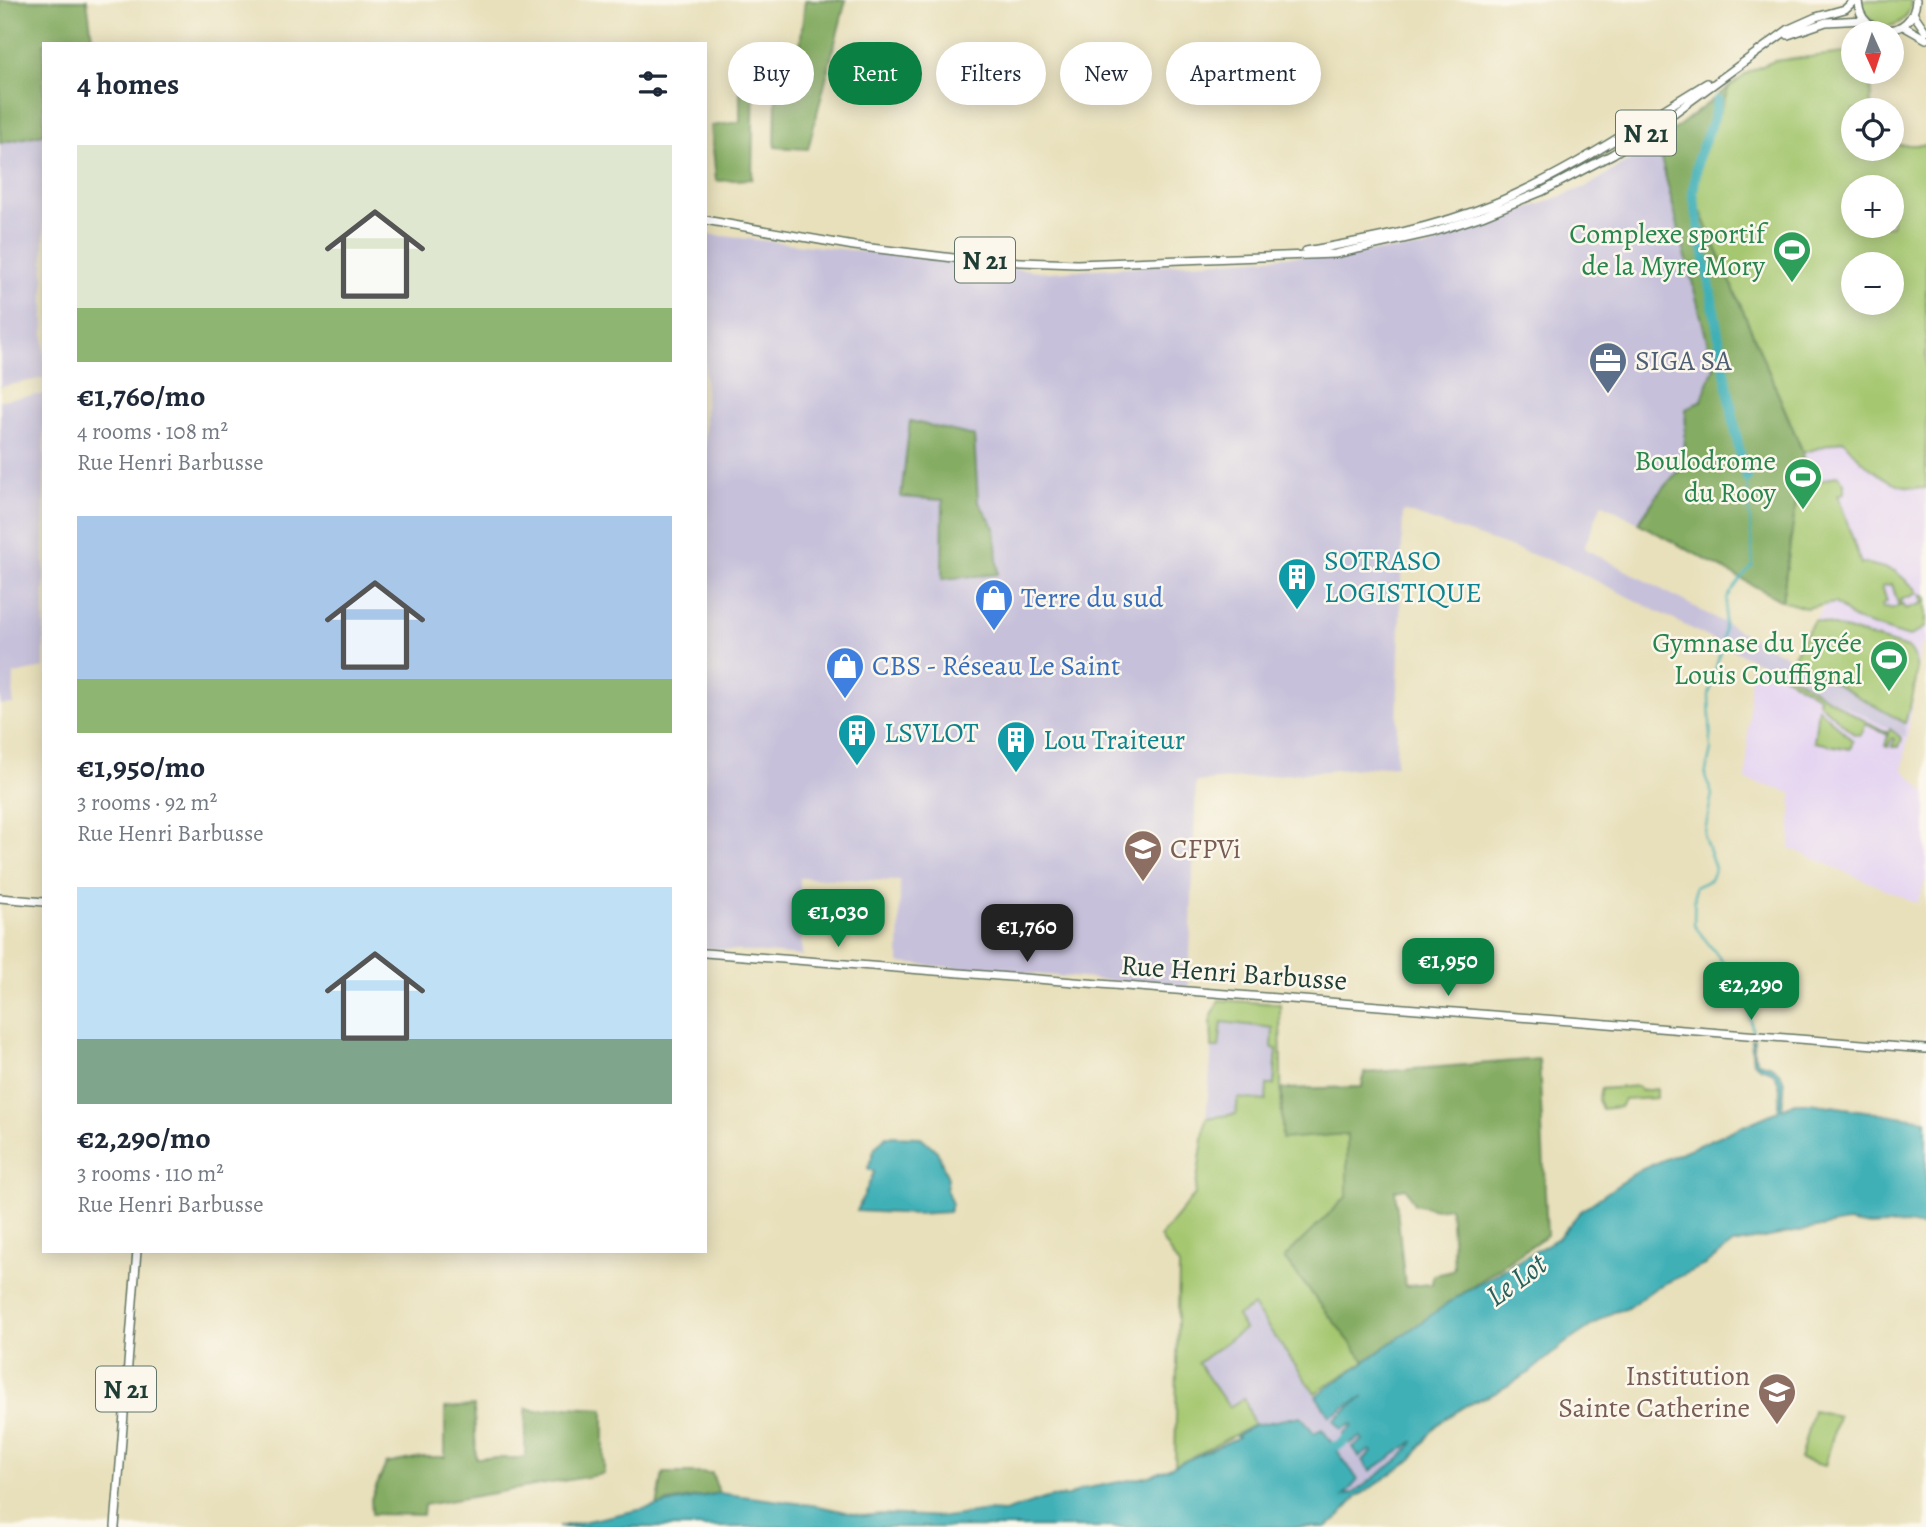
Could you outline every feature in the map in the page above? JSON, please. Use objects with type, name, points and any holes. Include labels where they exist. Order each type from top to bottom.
[{"type":"main road","points":[[1856,0],[1864,20]]},
{"type":"main road","name":"N 21","points":[[707,220],[854,246],[970,260],[1077,264],[1335,254],[1407,239],[1515,203],[1613,154],[1802,23],[1839,11],[1856,0]]},
{"type":"main road","points":[[1904,25],[1913,13],[1916,0]]},
{"type":"main road","points":[[1913,13],[1926,32]]},
{"type":"main road","name":"N 21","points":[[1771,43],[1826,22],[1864,20]]},
{"type":"main road","points":[[1904,27],[1926,39]]},
{"type":"main road","points":[[0,898],[42,902]]},
{"type":"main road","name":"Rue Henri Barbusse","points":[[707,953],[1926,1049]]},
{"type":"main road","name":"N 21","points":[[115,1527],[137,1253]]},
{"type":"shaded area","points":[[42,134],[42,378],[0,387],[0,143]]},
{"type":"shaded area","points":[[1657,143],[1714,368],[1701,401],[1686,409],[1684,465],[1661,490],[1638,523],[1602,503],[1584,548],[1792,659],[1905,723],[1906,737],[1569,567],[1403,511],[1396,765],[1196,782],[1189,987],[899,963],[900,881],[800,878],[802,956],[707,948],[707,234],[1048,272],[1425,248],[1588,186]],"holes":[[[974,436],[978,501],[995,528],[942,578],[943,500]]]},
{"type":"shaded area","points":[[42,394],[42,668],[14,674],[13,704],[0,705],[0,400]]},
{"type":"shaded area","points":[[1844,439],[1926,487],[1926,641],[1920,649],[1903,769],[1926,792],[1926,879],[1917,903],[1790,848],[1792,793],[1746,780],[1751,668],[1794,656],[1830,595],[1801,450]]},
{"type":"shaded area","points":[[1222,1022],[1273,1028],[1272,1048],[1277,1049],[1274,1085],[1266,1101],[1237,1114],[1206,1118],[1212,1048],[1219,1048]]},
{"type":"shaded area","points":[[1253,1306],[1330,1416],[1364,1395],[1341,1429],[1352,1423],[1363,1439],[1360,1457],[1370,1450],[1373,1453],[1414,1440],[1414,1444],[1402,1457],[1354,1493],[1344,1497],[1354,1482],[1322,1429],[1314,1434],[1300,1416],[1254,1425],[1244,1399],[1229,1407],[1197,1363],[1244,1329],[1237,1316]]},
{"type":"green space","points":[[0,0],[87,0],[93,42],[42,42],[42,134],[0,143]]},
{"type":"green space","points":[[805,0],[846,0],[835,42],[828,42],[828,71],[808,149],[775,147],[776,105],[814,105],[814,42],[800,42]]},
{"type":"green space","points":[[1862,0],[1911,0],[1909,11],[1900,21],[1873,21],[1865,11]]},
{"type":"green space","name":"Complexe sportif de la Myre Mory","points":[[1841,53],[1841,84],[1870,84],[1871,98],[1841,98],[1841,161],[1904,161],[1904,145],[1926,145],[1926,488],[1913,488],[1890,481],[1869,467],[1843,440],[1803,453],[1808,485],[1838,475],[1844,483],[1844,493],[1838,495],[1861,564],[1895,571],[1917,590],[1916,594],[1900,600],[1901,603],[1898,604],[1892,584],[1882,586],[1887,602],[1882,604],[1883,608],[1903,605],[1905,609],[1923,603],[1920,594],[1926,597],[1926,627],[1909,637],[1855,620],[1835,603],[1805,608],[1782,601],[1803,452],[1693,193],[1699,164],[1729,87],[1751,71],[1774,61]]},
{"type":"green space","points":[[1729,87],[1699,164],[1693,193],[1803,453],[1782,601],[1638,523],[1661,490],[1684,465],[1686,409],[1701,401],[1714,368],[1657,143]]},
{"type":"green space","points":[[740,105],[753,105],[752,179],[716,181],[711,126],[740,122]]},
{"type":"green space","points":[[910,421],[974,436],[978,501],[995,528],[998,574],[942,579],[943,500],[901,497]]},
{"type":"green space","points":[[1814,620],[1908,648],[1916,663],[1917,673],[1905,723],[1792,659]]},
{"type":"green space","points":[[1784,671],[1854,715],[1888,733],[1890,729],[1902,738],[1899,747],[1892,747],[1895,739],[1892,738],[1888,747],[1885,746],[1888,735],[1866,724],[1861,735],[1854,734],[1818,702],[1819,697],[1784,676]]},
{"type":"green space","points":[[1818,708],[1853,741],[1850,749],[1814,742]]},
{"type":"green space","points":[[1219,1000],[1280,1004],[1282,1138],[1347,1134],[1348,1196],[1284,1258],[1365,1361],[1315,1393],[1253,1306],[1237,1316],[1244,1329],[1198,1363],[1229,1407],[1244,1398],[1254,1425],[1175,1466],[1179,1266],[1160,1237],[1195,1194],[1206,1118],[1236,1114],[1238,1098],[1266,1101],[1267,1085],[1274,1085],[1277,1049],[1272,1048],[1273,1028],[1222,1022],[1219,1048],[1212,1048],[1211,1018]]},
{"type":"green space","points":[[1539,1059],[1547,1235],[1365,1361],[1284,1258],[1347,1196],[1347,1134],[1282,1139],[1282,1089],[1362,1087],[1364,1073]],"holes":[[[1406,1188],[1414,1204],[1436,1209],[1450,1207],[1454,1268],[1449,1272],[1433,1275],[1432,1284],[1405,1286],[1395,1190]]]},
{"type":"green space","points":[[1637,1086],[1641,1091],[1657,1089],[1657,1098],[1624,1100],[1620,1107],[1602,1109],[1598,1100],[1601,1089]]},
{"type":"green space","points":[[474,1406],[476,1458],[525,1458],[526,1408],[538,1411],[567,1407],[604,1409],[604,1474],[424,1505],[423,1515],[372,1514],[371,1499],[386,1464],[421,1457],[445,1457],[445,1408]]},
{"type":"green space","points":[[1813,1410],[1838,1416],[1825,1466],[1800,1459]]},
{"type":"green space","points":[[663,1473],[712,1473],[719,1493],[668,1502],[657,1507]]},
{"type":"water","points":[[1751,1039],[1754,1039],[1757,1061],[1773,1067],[1782,1076],[1782,1109],[1795,1103],[1811,1103],[1926,1120],[1926,1228],[1908,1224],[1870,1226],[1847,1222],[1733,1244],[1705,1265],[1657,1287],[1626,1309],[1600,1320],[1564,1344],[1529,1373],[1442,1421],[1410,1461],[1356,1498],[1336,1520],[1325,1527],[558,1527],[719,1493],[819,1506],[863,1516],[880,1514],[945,1517],[988,1511],[1004,1512],[1050,1497],[1069,1496],[1082,1489],[1151,1476],[1235,1439],[1254,1425],[1301,1416],[1314,1433],[1322,1429],[1358,1480],[1344,1496],[1354,1493],[1402,1457],[1414,1441],[1370,1471],[1363,1460],[1372,1452],[1370,1450],[1359,1457],[1353,1447],[1363,1440],[1361,1437],[1350,1444],[1343,1434],[1352,1424],[1341,1429],[1334,1420],[1364,1396],[1330,1416],[1316,1396],[1454,1299],[1558,1238],[1581,1211],[1638,1171],[1778,1111],[1778,1080],[1772,1071],[1753,1062]]},
{"type":"water","points":[[886,1136],[921,1137],[937,1151],[948,1178],[946,1189],[952,1204],[949,1212],[915,1214],[857,1211],[874,1172],[868,1168],[875,1148]]},
{"type":"waterway","points":[[1718,100],[1698,158],[1693,193],[1739,450],[1747,478]]},
{"type":"waterway","points":[[1747,478],[1753,566],[1727,598],[1722,644],[1709,695],[1711,750],[1705,776],[1712,794],[1704,837],[1715,868],[1710,880],[1695,887],[1694,925],[1746,992],[1753,1034]]},
{"type":"waterway","name":"Le Lot","points":[[1323,1452],[1340,1444],[1357,1431]]},
{"type":"place","name":"Complexe sportif de la Myre Mory","points":[[1792,284]]},
{"type":"place","name":"SIGA SA","points":[[1608,395]]},
{"type":"place","name":"Boulodrome du Rooy","points":[[1803,511]]},
{"type":"place","name":"SOTRASO LOGISTIQUE","points":[[1297,611]]},
{"type":"place","name":"Terre du sud","points":[[994,632]]},
{"type":"place","name":"Gymnase du Lycée Louis Couffignal","points":[[1889,693]]},
{"type":"place","name":"CBS - Réseau Le Saint","points":[[845,700]]},
{"type":"place","name":"LSVLOT","points":[[857,767]]},
{"type":"place","name":"Lou Traiteur","points":[[1016,774]]},
{"type":"place","name":"CFPVi","points":[[1143,883]]},
{"type":"place","name":"Institution Sainte Catherine","points":[[1777,1426]]}]
